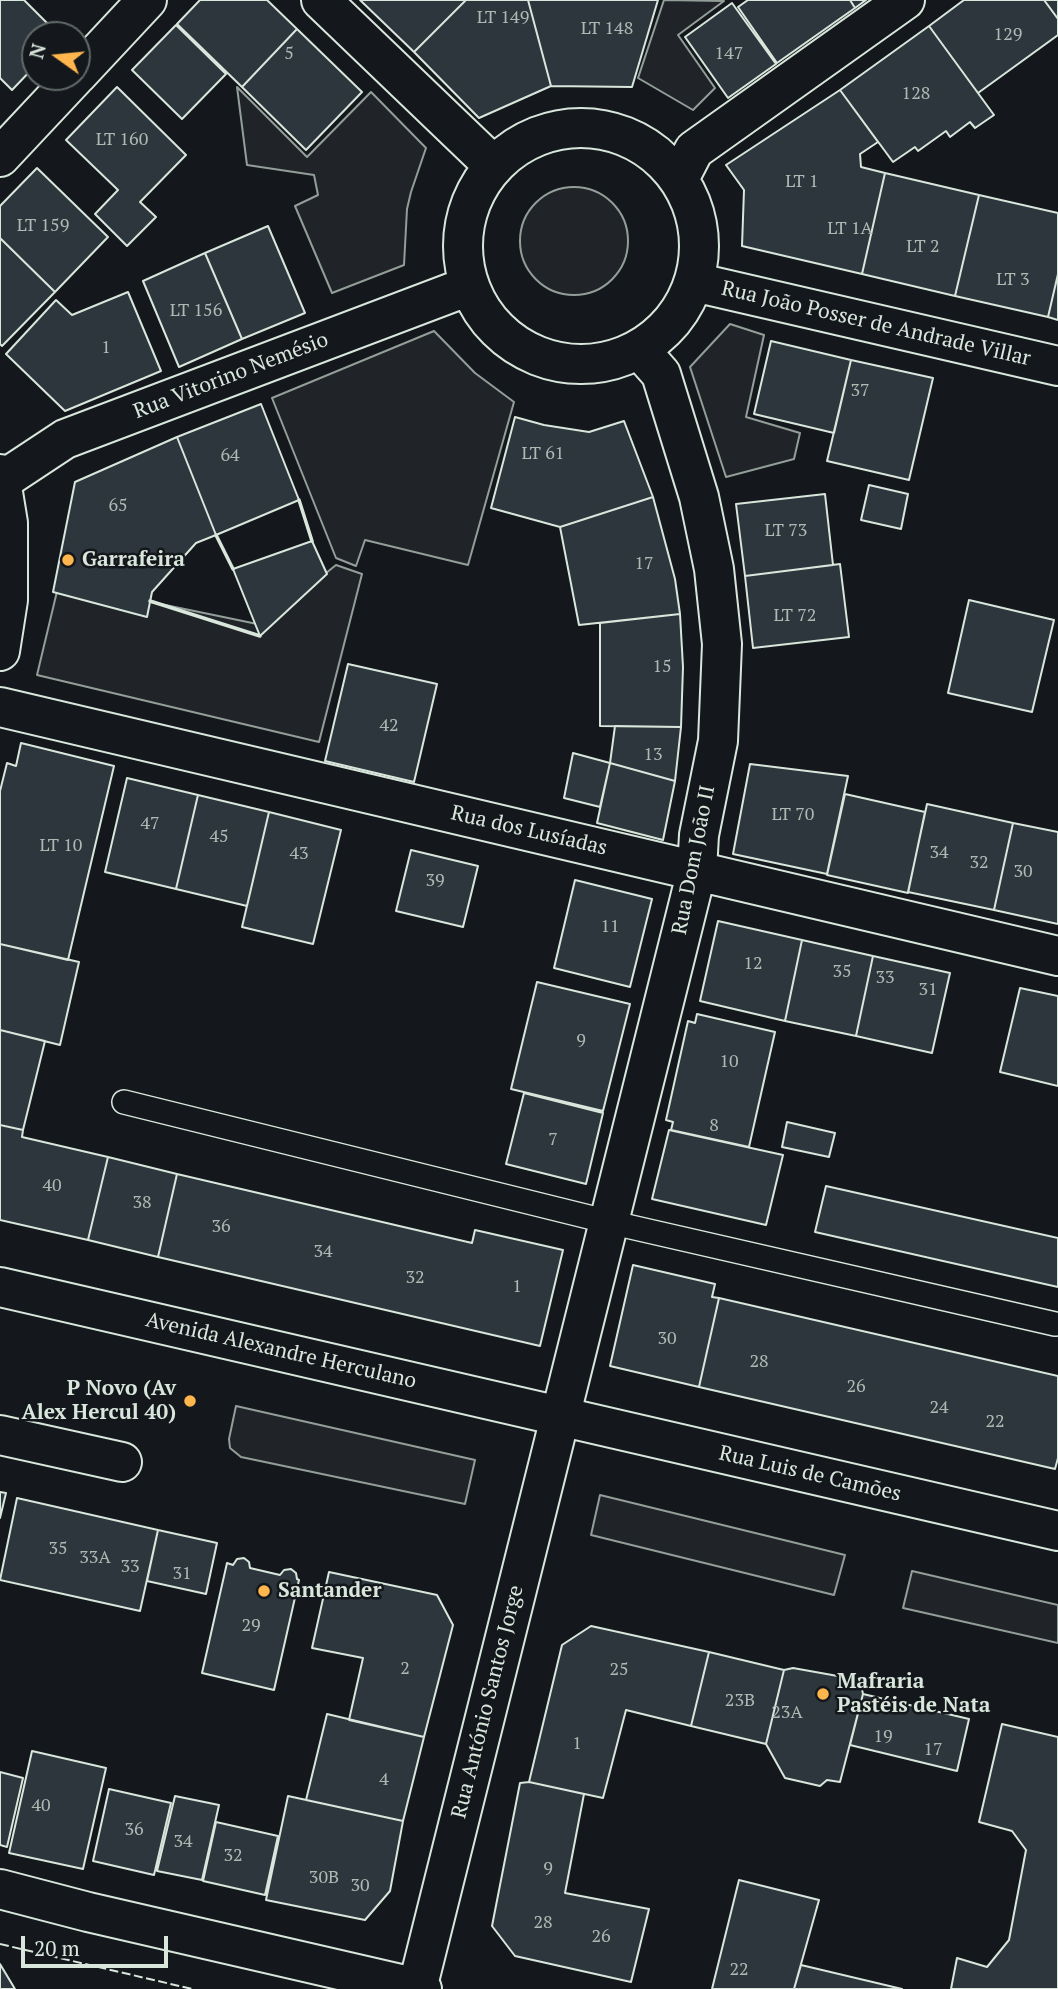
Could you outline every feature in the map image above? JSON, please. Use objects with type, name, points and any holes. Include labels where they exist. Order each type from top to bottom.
[{"type":"street","points":[[91,60],[147,0]]},
{"type":"street","points":[[321,0],[494,165]]},
{"type":"street","points":[[679,179],[694,150],[905,0]]},
{"type":"street","points":[[0,158],[62,91]]},
{"type":"street","points":[[590,127],[625,135],[656,153],[679,179],[694,211],[699,246],[694,282],[682,308],[663,332],[639,349],[607,362],[572,365],[539,357],[509,341],[484,316],[469,285],[462,254],[465,221],[475,191],[494,165],[521,142],[554,130],[590,127]]},
{"type":"street","name":"Rua João Posser de Andrade Villar","points":[[694,282],[1058,366]]},
{"type":"street","name":"Rua Vitorino Nemésio","points":[[0,480],[65,439],[469,285]]},
{"type":"street","name":"Rua Dom João II","points":[[561,1416],[697,870],[699,835],[718,741],[722,644],[714,569],[699,497],[661,374],[639,349]]},
{"type":"street","points":[[0,480],[8,523],[0,651]]},
{"type":"street","name":"Rua dos Lusíadas","points":[[0,707],[1058,956]]},
{"type":"street","name":"Avenida Alexandre Herculano","points":[[0,1287],[561,1416]]},
{"type":"street","name":"Rua Luis de Camões","points":[[561,1416],[1058,1531]]},
{"type":"street","name":"Rua António Santos Jorge","points":[[419,1989],[561,1416]]},
{"type":"street","points":[[0,1436],[122,1462]]},
{"type":"street","points":[[0,1889],[419,1989]]},
{"type":"lane","points":[[124,1102],[609,1222],[1055,1324]]},
{"type":"shaded area","points":[[664,0],[724,1],[678,35],[715,88],[693,110],[638,78]]},
{"type":"shaded area","points":[[237,87],[307,157],[371,92],[426,148],[407,209],[404,265],[332,293],[295,206],[318,195],[314,175],[247,165]]},
{"type":"shaded area","points":[[574,187],[595,191],[612,203],[624,220],[628,241],[624,262],[612,279],[595,291],[574,295],[553,291],[536,279],[524,262],[520,241],[524,220],[536,203],[553,191]]},
{"type":"shaded area","points":[[730,324],[764,335],[746,417],[800,433],[794,459],[726,477],[690,367]]},
{"type":"shaded area","points":[[434,331],[475,373],[514,402],[468,565],[365,540],[356,566],[336,558],[272,398]]},
{"type":"shaded area","points":[[336,565],[362,574],[319,742],[37,675],[59,583],[262,625]]},
{"type":"shaded area","points":[[236,1406],[475,1460],[465,1504],[241,1457],[230,1448],[229,1439]]},
{"type":"shaded area","points":[[600,1495],[845,1555],[834,1595],[591,1535]]},
{"type":"shaded area","points":[[912,1571],[1058,1605],[1058,1643],[903,1608]]},
{"type":"building","points":[[0,0],[24,0],[45,21],[21,21],[21,81],[12,90],[0,78]]},
{"type":"building","points":[[200,0],[267,0],[297,29],[242,87],[177,24]]},
{"type":"building","points":[[360,0],[466,0],[414,52]]},
{"type":"building","points":[[466,0],[528,0],[551,86],[479,118],[414,52]]},
{"type":"building","points":[[528,0],[658,0],[632,87],[551,86]]},
{"type":"building","points":[[748,0],[850,0],[855,8],[777,63],[738,7]]},
{"type":"building","points":[[850,0],[866,0],[855,8]]},
{"type":"building","points":[[964,0],[1044,0],[1058,19],[1058,35],[978,93],[929,26]]},
{"type":"building","points":[[1044,0],[1058,0],[1058,19]]},
{"type":"building","points":[[732,3],[776,64],[728,98],[685,37]]},
{"type":"building","points":[[176,25],[226,74],[182,119],[132,70]]},
{"type":"building","points":[[929,26],[994,115],[975,128],[970,122],[950,137],[946,131],[918,151],[915,147],[893,162],[840,90]]},
{"type":"building","points":[[297,29],[362,92],[306,150],[242,87]]},
{"type":"building","points":[[117,87],[186,155],[140,202],[156,217],[127,246],[95,214],[118,190],[66,140]]},
{"type":"building","points":[[840,90],[878,142],[860,154],[861,167],[885,173],[862,274],[742,246],[744,190],[726,165]]},
{"type":"building","points":[[37,168],[108,237],[55,292],[0,238],[0,206]]},
{"type":"building","points":[[885,173],[979,195],[955,296],[862,274]]},
{"type":"building","points":[[979,195],[1058,213],[1058,274],[1048,317],[955,296]]},
{"type":"building","points":[[268,226],[305,313],[242,339],[205,253]]},
{"type":"building","points":[[0,238],[55,292],[2,346],[0,344]]},
{"type":"building","points":[[205,253],[242,339],[179,367],[143,281]]},
{"type":"building","points":[[1058,274],[1058,320],[1048,317]]},
{"type":"building","points":[[128,292],[161,371],[65,411],[6,354],[56,300],[72,315]]},
{"type":"building","points":[[771,341],[851,360],[834,433],[754,414]]},
{"type":"building","points":[[851,360],[933,378],[909,480],[827,461]]},
{"type":"building","points":[[261,404],[299,500],[216,535],[177,437]]},
{"type":"building","points":[[515,417],[589,432],[624,421],[653,497],[560,527],[491,508]]},
{"type":"building","points":[[177,437],[216,535],[196,543],[152,592],[147,617],[53,592],[75,482]]},
{"type":"building","points":[[869,485],[908,494],[901,529],[861,520]]},
{"type":"building","points":[[825,494],[833,565],[745,576],[736,504]]},
{"type":"building","points":[[653,497],[675,579],[680,614],[579,625],[560,527]]},
{"type":"building","points":[[312,541],[327,574],[260,636],[233,569]]},
{"type":"building","points":[[840,564],[849,637],[753,648],[745,576]]},
{"type":"building","points":[[969,600],[1054,620],[1032,712],[948,693]]},
{"type":"building","points":[[680,614],[683,667],[681,727],[600,726],[600,623]]},
{"type":"building","points":[[348,664],[437,684],[414,782],[325,761]]},
{"type":"building","points":[[615,726],[681,727],[675,781],[610,763]]},
{"type":"building","points":[[21,743],[114,766],[68,960],[0,944],[0,791],[7,763],[16,766]]},
{"type":"building","points":[[573,753],[610,763],[600,807],[564,798]]},
{"type":"building","points":[[610,763],[675,781],[663,840],[597,823]]},
{"type":"building","points":[[750,764],[848,776],[827,874],[733,854]]},
{"type":"building","points":[[127,778],[198,795],[176,889],[105,872]]},
{"type":"building","points":[[845,794],[925,812],[908,893],[827,875]]},
{"type":"building","points":[[198,795],[269,812],[247,906],[176,889]]},
{"type":"building","points":[[927,804],[1013,823],[994,910],[908,892]]},
{"type":"building","points":[[269,812],[341,830],[313,944],[242,927]]},
{"type":"building","points":[[1013,823],[1058,832],[1058,924],[994,910]]},
{"type":"building","points":[[411,850],[478,866],[463,927],[396,911]]},
{"type":"building","points":[[575,880],[652,899],[630,987],[554,968]]},
{"type":"building","points":[[718,921],[802,940],[785,1021],[700,1001]]},
{"type":"building","points":[[802,940],[873,956],[856,1036],[785,1021]]},
{"type":"building","points":[[0,944],[79,962],[60,1045],[0,1030]]},
{"type":"building","points":[[873,956],[950,973],[932,1053],[856,1036]]},
{"type":"building","points":[[537,982],[630,1004],[603,1111],[511,1089]]},
{"type":"building","points":[[1020,988],[1058,996],[1058,1086],[1000,1072]]},
{"type":"building","points":[[697,1014],[775,1032],[749,1147],[671,1130],[673,1122],[666,1120],[688,1021],[695,1023]]},
{"type":"building","points":[[0,1030],[45,1041],[23,1130],[0,1125]]},
{"type":"building","points":[[524,1093],[603,1113],[586,1184],[506,1164]]},
{"type":"building","points":[[787,1122],[835,1133],[829,1157],[782,1147]]},
{"type":"building","points":[[0,1125],[23,1130],[22,1137],[108,1157],[88,1240],[0,1220]]},
{"type":"building","points":[[669,1130],[783,1155],[766,1225],[652,1199]]},
{"type":"building","points":[[108,1157],[177,1174],[158,1257],[88,1240]]},
{"type":"building","points":[[177,1174],[472,1243],[475,1230],[563,1250],[540,1346],[158,1257]]},
{"type":"building","points":[[826,1186],[1058,1238],[1058,1287],[815,1232]]},
{"type":"building","points":[[633,1265],[715,1284],[712,1297],[719,1298],[699,1387],[610,1366]]},
{"type":"building","points":[[719,1298],[1058,1376],[1058,1458],[1055,1469],[699,1387]]},
{"type":"building","points":[[0,1492],[6,1493],[0,1518]]},
{"type":"building","points":[[17,1498],[158,1530],[140,1611],[0,1580]]},
{"type":"building","points":[[158,1530],[217,1543],[206,1594],[147,1581]]},
{"type":"building","points":[[244,1558],[249,1562],[250,1568],[280,1575],[284,1570],[291,1569],[299,1580],[274,1690],[202,1673],[227,1563],[233,1565],[237,1559]]},
{"type":"building","points":[[329,1572],[437,1595],[453,1625],[424,1737],[349,1720],[363,1658],[312,1648]]},
{"type":"building","points":[[591,1626],[709,1652],[691,1726],[626,1710],[603,1798],[529,1782],[562,1645]]},
{"type":"building","points":[[709,1652],[784,1670],[766,1744],[691,1726]]},
{"type":"building","points":[[793,1668],[860,1680],[863,1694],[840,1782],[827,1780],[820,1786],[785,1778],[766,1744],[784,1670]]},
{"type":"building","points":[[863,1694],[969,1719],[957,1771],[850,1745]]},
{"type":"building","points":[[327,1714],[424,1737],[403,1821],[306,1800]]},
{"type":"building","points":[[1002,1724],[1058,1737],[1058,1989],[951,1989],[957,1958],[987,1967],[1009,1940],[1026,1850],[1012,1831],[979,1822]]},
{"type":"building","points":[[32,1751],[106,1768],[83,1869],[9,1853]]},
{"type":"building","points":[[0,1772],[23,1778],[7,1847],[0,1845]]},
{"type":"building","points":[[529,1782],[584,1794],[565,1893],[649,1909],[631,1982],[515,1956],[492,1926],[520,1783]]},
{"type":"building","points":[[109,1789],[171,1803],[154,1875],[93,1861]]},
{"type":"building","points":[[175,1796],[219,1805],[202,1880],[157,1871]]},
{"type":"building","points":[[288,1796],[403,1821],[390,1891],[365,1920],[266,1900]]},
{"type":"building","points":[[216,1822],[278,1836],[265,1895],[203,1881]]},
{"type":"building","points":[[739,1880],[819,1900],[794,1989],[712,1989]]},
{"type":"building","points":[[0,1964],[15,1989],[0,1989]]},
{"type":"building","points":[[801,1965],[902,1989],[794,1989]]},
{"type":"fence","points":[[0,1944],[192,1989]]},
{"type":"wall","points":[[299,500],[312,541]]},
{"type":"wall","points":[[216,535],[233,569]]},
{"type":"wall","points":[[150,601],[260,636]]},
{"type":"place","name":"Garrafeira","points":[[68,560]]},
{"type":"place","name":"P Novo (Av Alex Hercul 40)","points":[[190,1401]]},
{"type":"place","name":"Santander","points":[[264,1591]]},
{"type":"place","name":"Mafraria Pastéis de Nata","points":[[823,1694]]}]
